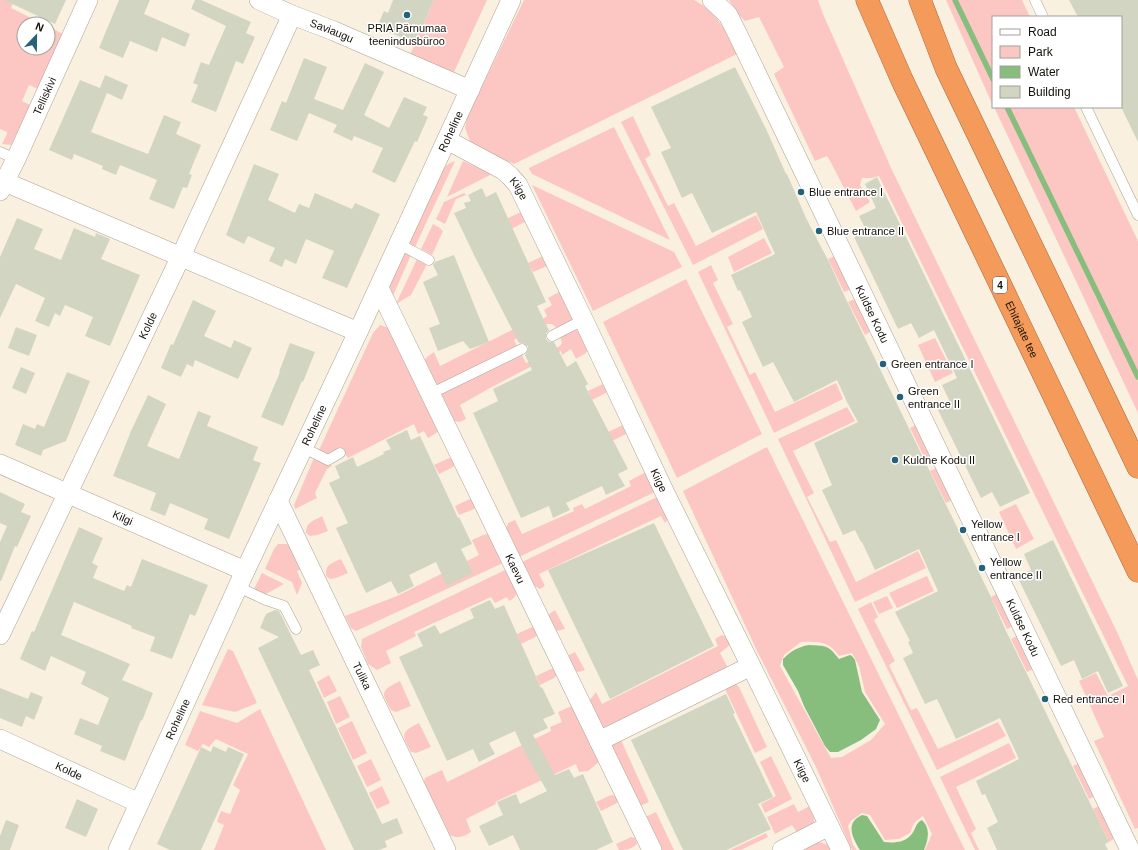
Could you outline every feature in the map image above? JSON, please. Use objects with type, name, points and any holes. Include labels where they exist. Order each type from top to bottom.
[{"type":"highway","name":"Ehitajate tee","points":[[867,0],[902,80],[1138,571]]},
{"type":"highway","points":[[920,0],[946,68],[1138,467]]},
{"type":"highway","points":[[1107,404],[1133,424],[1138,433]]},
{"type":"street","name":"Telliskivi","points":[[2,186],[8,156],[88,0]]},
{"type":"street","name":"Saviaugu","points":[[259,0],[470,90]]},
{"type":"street","name":"Roheline","points":[[118,850],[278,501],[379,288],[511,0]]},
{"type":"street","name":"Kuldse Kodu","points":[[712,0],[728,15],[739,37],[1130,850]]},
{"type":"street","name":"Kolde","points":[[0,635],[181,256],[292,15]]},
{"type":"street","name":"Kiige","points":[[447,140],[503,170],[518,185],[664,491],[841,850]]},
{"type":"street","points":[[2,186],[181,256],[358,332]]},
{"type":"street","name":"Kaevu","points":[[379,288],[652,850]]},
{"type":"street","name":"Kilgi","points":[[0,464],[67,493],[242,579]]},
{"type":"street","name":"Tulika","points":[[278,501],[446,850]]},
{"type":"street","points":[[598,741],[751,666]]},
{"type":"street","name":"Kolde","points":[[0,739],[139,803]]},
{"type":"street","points":[[782,850],[829,826]]},
{"type":"lane","points":[[1035,0],[1043,16]]},
{"type":"lane","points":[[1086,108],[1138,215]]},
{"type":"lane","points":[[399,244],[429,260]]},
{"type":"lane","points":[[552,336],[583,320]]},
{"type":"lane","points":[[430,394],[522,349]]},
{"type":"lane","points":[[304,448],[328,460],[340,453]]},
{"type":"lane","points":[[242,579],[266,600],[284,606],[296,629]]},
{"type":"green space","points":[[0,0],[14,0],[11,8],[27,16],[16,16],[16,56],[53,56],[38,89],[29,85],[22,101],[30,105],[11,145],[2,144],[7,132],[0,129]]},
{"type":"green space","points":[[434,0],[487,0],[453,74],[410,55]]},
{"type":"green space","points":[[524,0],[694,0],[710,11],[720,23],[737,54],[514,164],[471,144],[465,128],[467,118]]},
{"type":"green space","points":[[729,0],[818,0],[892,170],[1118,634],[1138,680],[1138,828],[1135,829],[1094,741],[1104,737],[1079,681],[1096,673],[1108,696],[1128,686],[879,176],[862,178],[860,185],[870,202],[856,211],[827,156],[815,161],[774,74],[784,67],[759,17],[745,21],[738,14]]},
{"type":"green space","points":[[946,0],[1022,0],[1030,16],[992,16],[992,104]]},
{"type":"green space","points":[[56,30],[63,34],[56,49]]},
{"type":"green space","points":[[994,108],[1074,108],[1138,241],[1138,413]]},
{"type":"green space","points":[[633,116],[651,155],[645,159],[668,206],[674,203],[696,246],[756,215],[763,229],[693,265],[621,122]]},
{"type":"green space","points":[[614,127],[670,240],[532,174],[529,168]]},
{"type":"green space","points":[[455,161],[415,247],[409,244],[443,169],[448,164]]},
{"type":"green space","points":[[463,161],[492,174],[447,197]]},
{"type":"green space","points":[[532,185],[674,252],[682,267],[593,311]]},
{"type":"green space","points":[[464,193],[466,195],[456,199],[445,224],[436,219],[444,202]]},
{"type":"green space","points":[[521,212],[528,219],[511,229],[506,219]]},
{"type":"green space","points":[[433,224],[443,231],[432,255],[421,249]]},
{"type":"green space","points":[[764,238],[772,253],[734,272],[728,257]]},
{"type":"green space","points":[[405,252],[411,255],[391,300],[388,288]]},
{"type":"green space","points":[[543,256],[547,266],[533,272],[528,263]]},
{"type":"green space","points":[[835,256],[851,289],[844,292],[828,259]]},
{"type":"green space","points":[[417,259],[427,264],[411,295],[396,304]]},
{"type":"green space","points":[[711,265],[718,280],[713,283],[733,324],[727,327],[750,375],[755,372],[775,412],[836,383],[843,399],[774,433],[698,272]]},
{"type":"green space","points":[[686,279],[762,434],[677,478],[603,322]]},
{"type":"green space","points":[[559,292],[573,319],[557,328],[552,324],[547,324],[514,340],[526,363],[560,346],[562,343],[560,337],[576,330],[580,331],[589,348],[586,353],[576,359],[571,349],[562,355],[561,351],[460,405],[466,419],[460,422],[454,421],[425,360],[427,357],[434,352],[440,366],[524,324],[542,320],[547,316],[544,310],[552,305],[548,298]]},
{"type":"green space","points":[[855,299],[871,331],[865,335],[848,302]]},
{"type":"green space","points":[[380,325],[389,328],[439,430],[428,438],[424,431],[418,434],[414,424],[348,458],[340,447],[327,455],[319,450],[373,333]]},
{"type":"green space","points":[[935,338],[953,373],[935,382],[918,345]]},
{"type":"green space","points":[[603,384],[607,385],[609,390],[592,400],[588,391]]},
{"type":"green space","points":[[847,407],[855,421],[793,451],[814,493],[807,497],[830,542],[836,540],[856,582],[918,551],[926,568],[855,602],[778,439]]},
{"type":"green space","points":[[623,425],[629,431],[612,441],[608,432]]},
{"type":"green space","points":[[916,425],[932,458],[926,461],[910,428]]},
{"type":"green space","points":[[767,447],[965,850],[925,850],[932,834],[923,816],[914,823],[910,833],[899,839],[885,840],[870,815],[862,813],[851,821],[848,826],[853,845],[857,850],[852,850],[816,767],[758,653],[683,491]],"holes":[[[801,642],[823,643],[831,647],[839,656],[852,653],[859,666],[865,692],[885,724],[871,740],[842,757],[831,758],[780,666],[784,655]]]},
{"type":"green space","points":[[314,458],[332,466],[327,469],[315,493],[317,498],[295,509],[294,505]]},
{"type":"green space","points":[[449,458],[453,459],[455,464],[453,467],[439,474],[434,465]]},
{"type":"green space","points":[[936,468],[952,500],[946,503],[930,471]]},
{"type":"green space","points":[[648,471],[657,491],[519,557],[506,529],[508,523],[515,520],[522,534],[574,511],[573,508],[582,504],[585,509],[631,486],[629,481]]},
{"type":"green space","points":[[659,496],[668,519],[665,523],[661,516],[539,574],[545,586],[540,589],[533,585],[522,562]]},
{"type":"green space","points":[[470,499],[474,500],[476,506],[474,509],[459,515],[455,506]]},
{"type":"green space","points":[[1016,504],[1034,539],[1016,549],[999,512]]},
{"type":"green space","points":[[322,516],[328,531],[310,536],[306,533],[307,526]]},
{"type":"green space","points":[[487,534],[492,538],[503,563],[356,631],[351,628],[345,616],[397,596],[479,555],[472,540]]},
{"type":"green space","points":[[278,544],[289,544],[304,568],[297,571],[302,583],[297,595],[292,582],[265,569],[274,549]]},
{"type":"green space","points":[[341,559],[348,573],[330,579],[326,576],[328,566]]},
{"type":"green space","points":[[507,569],[517,590],[514,598],[509,601],[507,597],[495,603],[491,597],[414,632],[416,636],[386,651],[391,663],[377,670],[368,664],[361,647],[362,639]]},
{"type":"green space","points":[[262,573],[284,584],[266,594],[254,589]]},
{"type":"green space","points":[[927,576],[934,591],[897,608],[889,593]]},
{"type":"green space","points":[[997,594],[1013,626],[1007,629],[991,597]]},
{"type":"green space","points":[[887,596],[893,608],[879,614],[873,602]]},
{"type":"green space","points":[[871,602],[878,617],[874,620],[895,661],[889,665],[911,710],[917,708],[938,749],[998,722],[1006,736],[937,770],[858,609]]},
{"type":"green space","points":[[555,610],[565,629],[557,631],[554,630],[548,615]]},
{"type":"green space","points":[[532,627],[536,628],[538,634],[521,644],[517,634]]},
{"type":"green space","points":[[722,635],[728,638],[730,645],[720,653],[728,668],[603,728],[589,701],[596,692],[602,704],[718,646],[715,639]]},
{"type":"green space","points":[[1017,636],[1033,669],[1027,672],[1011,639]]},
{"type":"green space","points":[[228,649],[233,651],[257,703],[235,712],[202,705]]},
{"type":"green space","points":[[575,652],[585,670],[581,672],[577,672],[573,669],[568,656]]},
{"type":"green space","points":[[551,669],[555,669],[557,675],[540,685],[536,676]]},
{"type":"green space","points":[[329,675],[337,691],[324,698],[317,682]]},
{"type":"green space","points":[[400,681],[411,706],[396,712],[391,710],[385,699],[384,692],[389,687]]},
{"type":"green space","points":[[734,682],[739,687],[767,747],[755,753],[726,691],[726,686]]},
{"type":"green space","points":[[340,696],[350,717],[336,724],[327,702]]},
{"type":"green space","points":[[574,705],[600,761],[588,771],[579,772],[576,764],[495,802],[496,804],[466,819],[471,832],[460,837],[450,835],[424,782],[425,778],[442,770],[447,782],[551,731],[550,727],[562,722],[558,712]]},
{"type":"green space","points":[[260,709],[326,850],[214,850],[224,825],[217,822],[221,811],[230,814],[240,790],[233,785],[248,754],[216,739],[209,747],[203,744],[198,751],[185,745],[200,711],[237,723]]},
{"type":"green space","points":[[352,721],[367,753],[353,760],[338,728]]},
{"type":"green space","points":[[419,723],[431,747],[416,753],[411,752],[404,734],[406,731]]},
{"type":"green space","points":[[621,740],[649,802],[640,806],[610,745]]},
{"type":"green space","points":[[1009,743],[1016,758],[956,787],[976,829],[971,833],[979,850],[975,850],[940,777]]},
{"type":"green space","points":[[771,756],[792,799],[765,813],[761,804],[776,796],[760,762]]},
{"type":"green space","points":[[371,759],[381,780],[367,787],[357,766]]},
{"type":"green space","points":[[1079,763],[1095,796],[1089,799],[1073,766]]},
{"type":"green space","points":[[382,786],[390,803],[377,809],[369,793]]},
{"type":"green space","points":[[611,795],[616,796],[618,802],[601,811],[596,802]]},
{"type":"green space","points":[[794,804],[798,812],[810,806],[814,823],[798,834],[792,825],[775,834],[767,817]]},
{"type":"green space","points":[[1099,806],[1115,838],[1109,842],[1093,809]]},
{"type":"green space","points":[[656,812],[674,850],[661,850],[645,817]]},
{"type":"green space","points":[[766,833],[768,837],[741,850],[730,850]]},
{"type":"green space","points":[[631,837],[635,838],[637,844],[629,849],[619,850],[616,844]]},
{"type":"green space","points":[[814,842],[824,843],[832,850],[805,850]]},
{"type":"water","points":[[809,645],[827,647],[839,659],[850,655],[852,656],[855,660],[862,692],[880,720],[876,729],[861,740],[838,752],[830,752],[825,746],[804,706],[798,691],[783,665],[783,659],[789,654],[798,648]]},
{"type":"water","points":[[862,815],[867,816],[884,842],[898,842],[905,840],[913,833],[918,823],[922,820],[928,831],[927,842],[924,850],[860,850],[853,835],[852,826],[853,822]]},
{"type":"building","points":[[4,0],[66,0],[56,22],[56,16],[38,16]]},
{"type":"building","points":[[119,0],[150,0],[144,14],[190,34],[185,47],[162,37],[157,52],[130,41],[123,58],[99,48]]},
{"type":"building","points":[[195,0],[201,0],[251,22],[246,33],[255,37],[243,64],[236,61],[216,112],[191,102],[198,85],[193,83],[201,62],[209,65],[226,26],[191,9]]},
{"type":"building","points":[[393,0],[434,0],[415,43],[377,27],[384,11],[388,13]]},
{"type":"building","points":[[1069,0],[1138,0],[1138,142],[1121,108],[1122,16],[1077,16]]},
{"type":"building","points":[[304,58],[327,67],[314,99],[343,110],[365,63],[384,72],[364,115],[389,128],[404,97],[427,107],[423,115],[428,117],[417,142],[415,141],[395,183],[372,172],[383,148],[354,136],[352,141],[333,132],[337,125],[309,113],[297,141],[270,130],[282,101],[286,103]]},
{"type":"building","name":"Kuldne Kodu II","points":[[735,67],[767,131],[806,218],[829,262],[1109,842],[1105,844],[1108,850],[997,850],[987,828],[998,822],[985,794],[982,795],[976,781],[1019,759],[1000,718],[956,739],[937,699],[925,704],[903,658],[913,653],[908,642],[910,641],[895,612],[938,591],[919,549],[875,570],[855,530],[843,535],[822,490],[832,485],[814,443],[858,422],[837,380],[794,402],[773,362],[763,367],[742,322],[752,317],[740,290],[738,291],[731,275],[775,254],[756,212],[712,233],[692,193],[682,198],[661,152],[671,148],[651,107]]},
{"type":"building","points":[[105,75],[128,85],[122,100],[107,93],[91,132],[148,154],[164,115],[181,122],[176,134],[201,145],[189,174],[192,175],[187,188],[183,187],[174,209],[149,199],[157,180],[120,165],[116,175],[102,169],[103,166],[74,154],[72,160],[49,150],[80,80],[100,88]]},
{"type":"building","points":[[254,164],[279,174],[268,200],[295,213],[299,204],[309,208],[315,193],[352,209],[355,203],[380,214],[347,288],[322,278],[334,251],[306,239],[296,264],[285,259],[282,267],[269,261],[275,248],[248,236],[244,244],[226,235]]},
{"type":"building","points":[[877,177],[1030,493],[1000,507],[992,492],[981,498],[936,406],[949,400],[942,385],[957,378],[934,330],[919,338],[911,323],[898,329],[854,237],[867,232],[859,216],[876,208],[865,184]]},
{"type":"building","points":[[482,188],[486,197],[496,192],[546,302],[537,306],[549,330],[546,333],[546,339],[549,342],[554,342],[567,367],[576,361],[588,384],[585,386],[628,469],[618,474],[625,486],[606,495],[602,486],[566,503],[570,510],[553,518],[549,506],[521,518],[473,413],[498,401],[493,389],[532,370],[525,355],[528,350],[528,346],[523,343],[519,343],[454,213],[466,208],[464,203],[471,201],[468,195]]},
{"type":"building","points":[[17,218],[43,229],[34,249],[61,260],[74,228],[95,237],[96,233],[110,239],[101,259],[140,275],[110,346],[85,336],[93,317],[65,305],[60,316],[55,313],[49,327],[35,321],[45,298],[16,284],[0,318],[0,257]]},
{"type":"building","points":[[454,255],[489,342],[470,349],[463,341],[438,351],[429,328],[440,324],[423,282],[438,275],[433,265],[435,262]]},
{"type":"building","points":[[193,300],[216,311],[204,336],[231,348],[234,340],[252,348],[238,379],[195,360],[193,367],[187,364],[181,377],[161,368]]},
{"type":"building","points":[[16,327],[37,335],[29,356],[8,348]]},
{"type":"building","points":[[290,343],[315,352],[283,426],[261,417],[280,372]]},
{"type":"building","points":[[21,367],[35,373],[26,394],[12,388]]},
{"type":"building","points":[[67,372],[90,381],[66,441],[43,450],[41,456],[15,445],[23,424],[35,429],[37,424],[44,427]]},
{"type":"building","points":[[148,395],[166,404],[147,446],[179,459],[198,411],[211,416],[207,426],[258,447],[253,460],[261,463],[229,539],[204,529],[208,519],[170,503],[165,516],[150,510],[156,493],[113,476],[131,431]]},
{"type":"building","points":[[407,430],[411,440],[420,436],[458,518],[459,517],[472,544],[461,549],[473,573],[447,586],[436,562],[409,575],[414,586],[398,594],[391,581],[366,593],[336,528],[348,523],[329,483],[340,478],[335,466],[353,457],[357,467],[384,454],[383,452],[391,449],[386,440]]},
{"type":"building","points":[[0,492],[25,504],[21,512],[31,516],[17,547],[15,546],[1,581],[0,542],[7,526],[0,523]]},
{"type":"building","points":[[654,523],[714,646],[610,699],[548,570]]},
{"type":"building","points":[[79,527],[103,538],[92,563],[98,566],[93,578],[124,591],[127,585],[131,587],[142,559],[208,585],[195,616],[190,614],[172,659],[150,651],[155,637],[131,628],[132,626],[74,602],[61,635],[130,664],[122,680],[153,693],[125,761],[100,751],[102,746],[74,734],[80,718],[98,725],[109,698],[81,684],[86,672],[51,656],[45,671],[20,659],[32,631],[34,632]]},
{"type":"building","points":[[1053,540],[1123,686],[1108,693],[1098,671],[1082,679],[1074,660],[1061,666],[1017,576],[1031,570],[1024,554]]},
{"type":"building","points":[[490,600],[495,609],[504,605],[541,688],[542,687],[555,714],[543,719],[548,728],[533,735],[555,775],[569,769],[574,778],[583,774],[613,842],[596,850],[520,850],[513,835],[489,846],[479,826],[503,815],[497,802],[516,794],[520,804],[547,791],[525,753],[515,731],[489,743],[495,754],[479,762],[473,749],[447,761],[399,657],[423,646],[417,634],[435,625],[440,634],[474,618],[470,609]]},
{"type":"building","points":[[275,610],[279,611],[301,655],[313,650],[320,665],[309,670],[382,824],[397,818],[403,833],[385,841],[387,847],[379,850],[354,850],[258,648],[279,637],[260,628],[266,614]]},
{"type":"building","points":[[0,688],[28,699],[31,692],[43,697],[34,720],[26,716],[22,727],[0,718]]},
{"type":"building","points":[[726,694],[735,713],[733,714],[773,797],[758,804],[771,829],[727,850],[683,850],[631,740]]},
{"type":"building","points":[[213,746],[226,752],[228,747],[244,754],[201,850],[170,850],[157,844],[201,747],[211,752]]},
{"type":"building","points":[[77,799],[98,809],[86,837],[65,828]]},
{"type":"building","points":[[6,820],[19,825],[10,850],[0,850],[0,836]]},
{"type":"waterway","points":[[955,0],[992,77]]},
{"type":"waterway","points":[[1007,108],[1138,377]]},
{"type":"place","name":"PRIA Pärnumaa teenindusbüroo","points":[[407,15]]},
{"type":"place","name":"Blue entrance I","points":[[801,192]]},
{"type":"place","name":"Blue entrance II","points":[[819,231]]},
{"type":"place","name":"Green entrance I","points":[[883,364]]},
{"type":"place","name":"Green entrance II","points":[[900,397]]},
{"type":"place","name":"Kuldne Kodu II","points":[[895,460]]},
{"type":"place","name":"Yellow entrance I","points":[[963,530]]},
{"type":"place","name":"Yellow entrance II","points":[[982,568]]},
{"type":"place","name":"Red entrance I","points":[[1045,699]]}]
